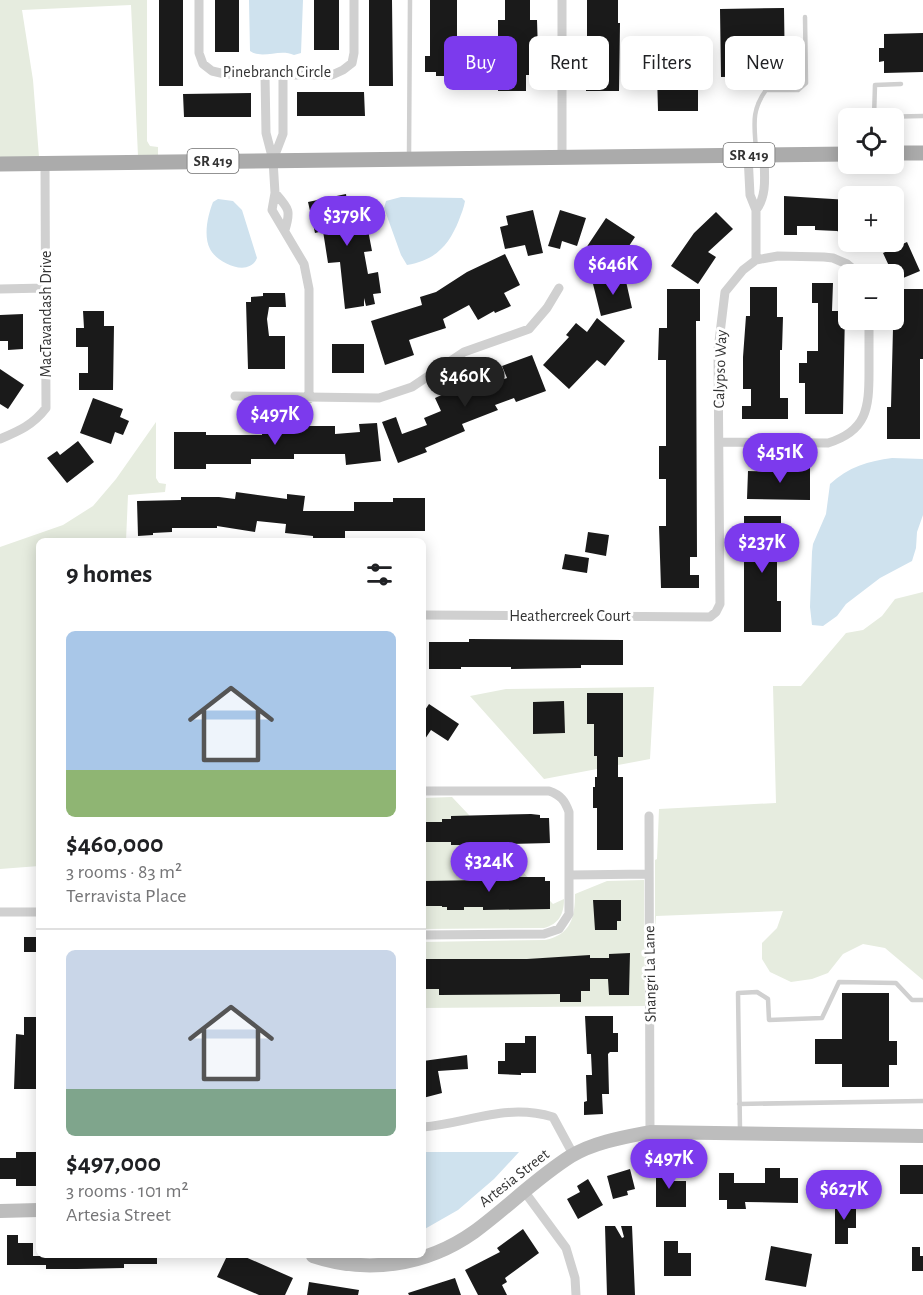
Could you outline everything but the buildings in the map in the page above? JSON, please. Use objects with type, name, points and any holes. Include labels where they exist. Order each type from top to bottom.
[{"type":"main road","points":[[904,153],[923,153]]},
{"type":"main road","name":"SR 419","points":[[0,164],[838,154]]},
{"type":"street","name":"Pinebranch Circle","points":[[198,0],[199,53],[203,64],[212,71],[225,74],[265,75],[332,75],[352,63],[354,0]]},
{"type":"street","points":[[562,0],[562,156]]},
{"type":"street","points":[[265,75],[266,133],[273,160],[275,193],[272,210],[274,218],[285,230],[304,264],[309,289],[309,399]]},
{"type":"street","points":[[273,160],[283,134],[283,75]]},
{"type":"street","points":[[265,109],[283,109]]},
{"type":"street","points":[[756,154],[750,195],[756,210],[756,260],[778,256],[824,256],[847,264]]},
{"type":"street","points":[[756,154],[764,193],[761,204],[756,210]]},
{"type":"street","name":"MacTavandash Drive","points":[[0,439],[29,426],[46,408],[45,164]]},
{"type":"street","points":[[275,193],[289,209],[285,230]]},
{"type":"street","name":"Calypso Way","points":[[716,612],[720,604],[718,350],[725,292],[743,270],[756,260]]},
{"type":"street","points":[[0,289],[45,288]]},
{"type":"street","points":[[236,396],[309,399],[379,398],[412,387],[464,352],[529,329],[547,308],[559,288]]},
{"type":"street","points":[[719,442],[828,443],[854,430],[862,419],[868,402],[869,330]]},
{"type":"street","name":"Heathercreek Court","points":[[426,615],[710,617],[716,612]]},
{"type":"street","points":[[426,791],[549,790],[555,793],[566,803],[569,812],[570,875],[569,914],[559,929],[553,932],[426,935]]},
{"type":"street","name":"Shangri La Lane","points":[[649,816],[650,1132]]},
{"type":"street","points":[[570,875],[649,874]]},
{"type":"street","points":[[0,912],[36,912]]},
{"type":"street","points":[[426,1126],[504,1111],[542,1114],[553,1117],[573,1154]]},
{"type":"street","name":"Artesia Street","points":[[426,1255],[472,1233],[534,1181],[573,1154],[610,1140],[650,1132],[923,1136]]},
{"type":"street","points":[[524,1191],[566,1248],[575,1278],[576,1295]]},
{"type":"street","points":[[0,1211],[36,1210]]},
{"type":"street","name":"Artesia Street","points":[[318,1258],[365,1266],[398,1264],[416,1258]]},
{"type":"lane","points":[[409,159],[410,0]]},
{"type":"lane","points":[[756,154],[754,116],[757,102],[766,90],[798,90],[806,83],[805,17]]},
{"type":"lane","points":[[901,84],[875,85],[874,117],[923,116]]},
{"type":"lane","points":[[740,1133],[738,993],[757,992],[768,999],[769,1020],[822,1018],[839,982],[896,983],[912,1000],[923,1000]]},
{"type":"lane","points":[[739,1104],[923,1101]]},
{"type":"shaded area","points":[[0,0],[147,0],[147,141],[150,146],[158,147],[158,156],[138,156],[131,5],[22,10],[33,80],[39,157],[0,157]]},
{"type":"shaded area","points":[[156,422],[156,478],[159,483],[166,484],[165,492],[128,495],[126,538],[36,538],[36,866],[0,869],[0,547],[63,525],[93,506],[116,479]]},
{"type":"shaded area","points":[[923,592],[923,980],[885,948],[863,944],[843,954],[828,973],[812,979],[791,982],[770,972],[762,959],[762,943],[777,928],[783,911],[656,916],[655,931],[655,860],[657,859],[659,809],[776,803],[773,686],[801,686],[846,633],[863,630],[882,616],[895,599]]},
{"type":"shaded area","points":[[654,687],[650,759],[544,779],[470,696],[506,689]]},
{"type":"shaded area","points":[[452,797],[553,904],[564,899],[562,914],[557,921],[544,928],[426,929],[426,798]]},
{"type":"shaded area","points":[[644,880],[645,1006],[426,1008],[426,942],[554,938],[570,924],[575,894],[607,881]]},
{"type":"water","points":[[249,0],[303,0],[301,53],[294,55],[288,53],[260,54],[250,51]]},
{"type":"water","points":[[401,197],[462,198],[465,201],[455,229],[446,244],[434,255],[407,265],[401,255],[384,208],[386,201]]},
{"type":"water","points":[[218,199],[233,201],[242,210],[257,258],[247,267],[240,268],[226,263],[210,249],[207,225],[213,202]]},
{"type":"water","points":[[892,458],[923,459],[923,515],[917,532],[912,561],[880,578],[846,604],[837,616],[823,626],[812,625],[810,607],[813,544],[826,514],[830,484],[844,473],[859,466]]},
{"type":"water","points":[[426,1152],[519,1152],[494,1179],[458,1210],[426,1228]]}]
